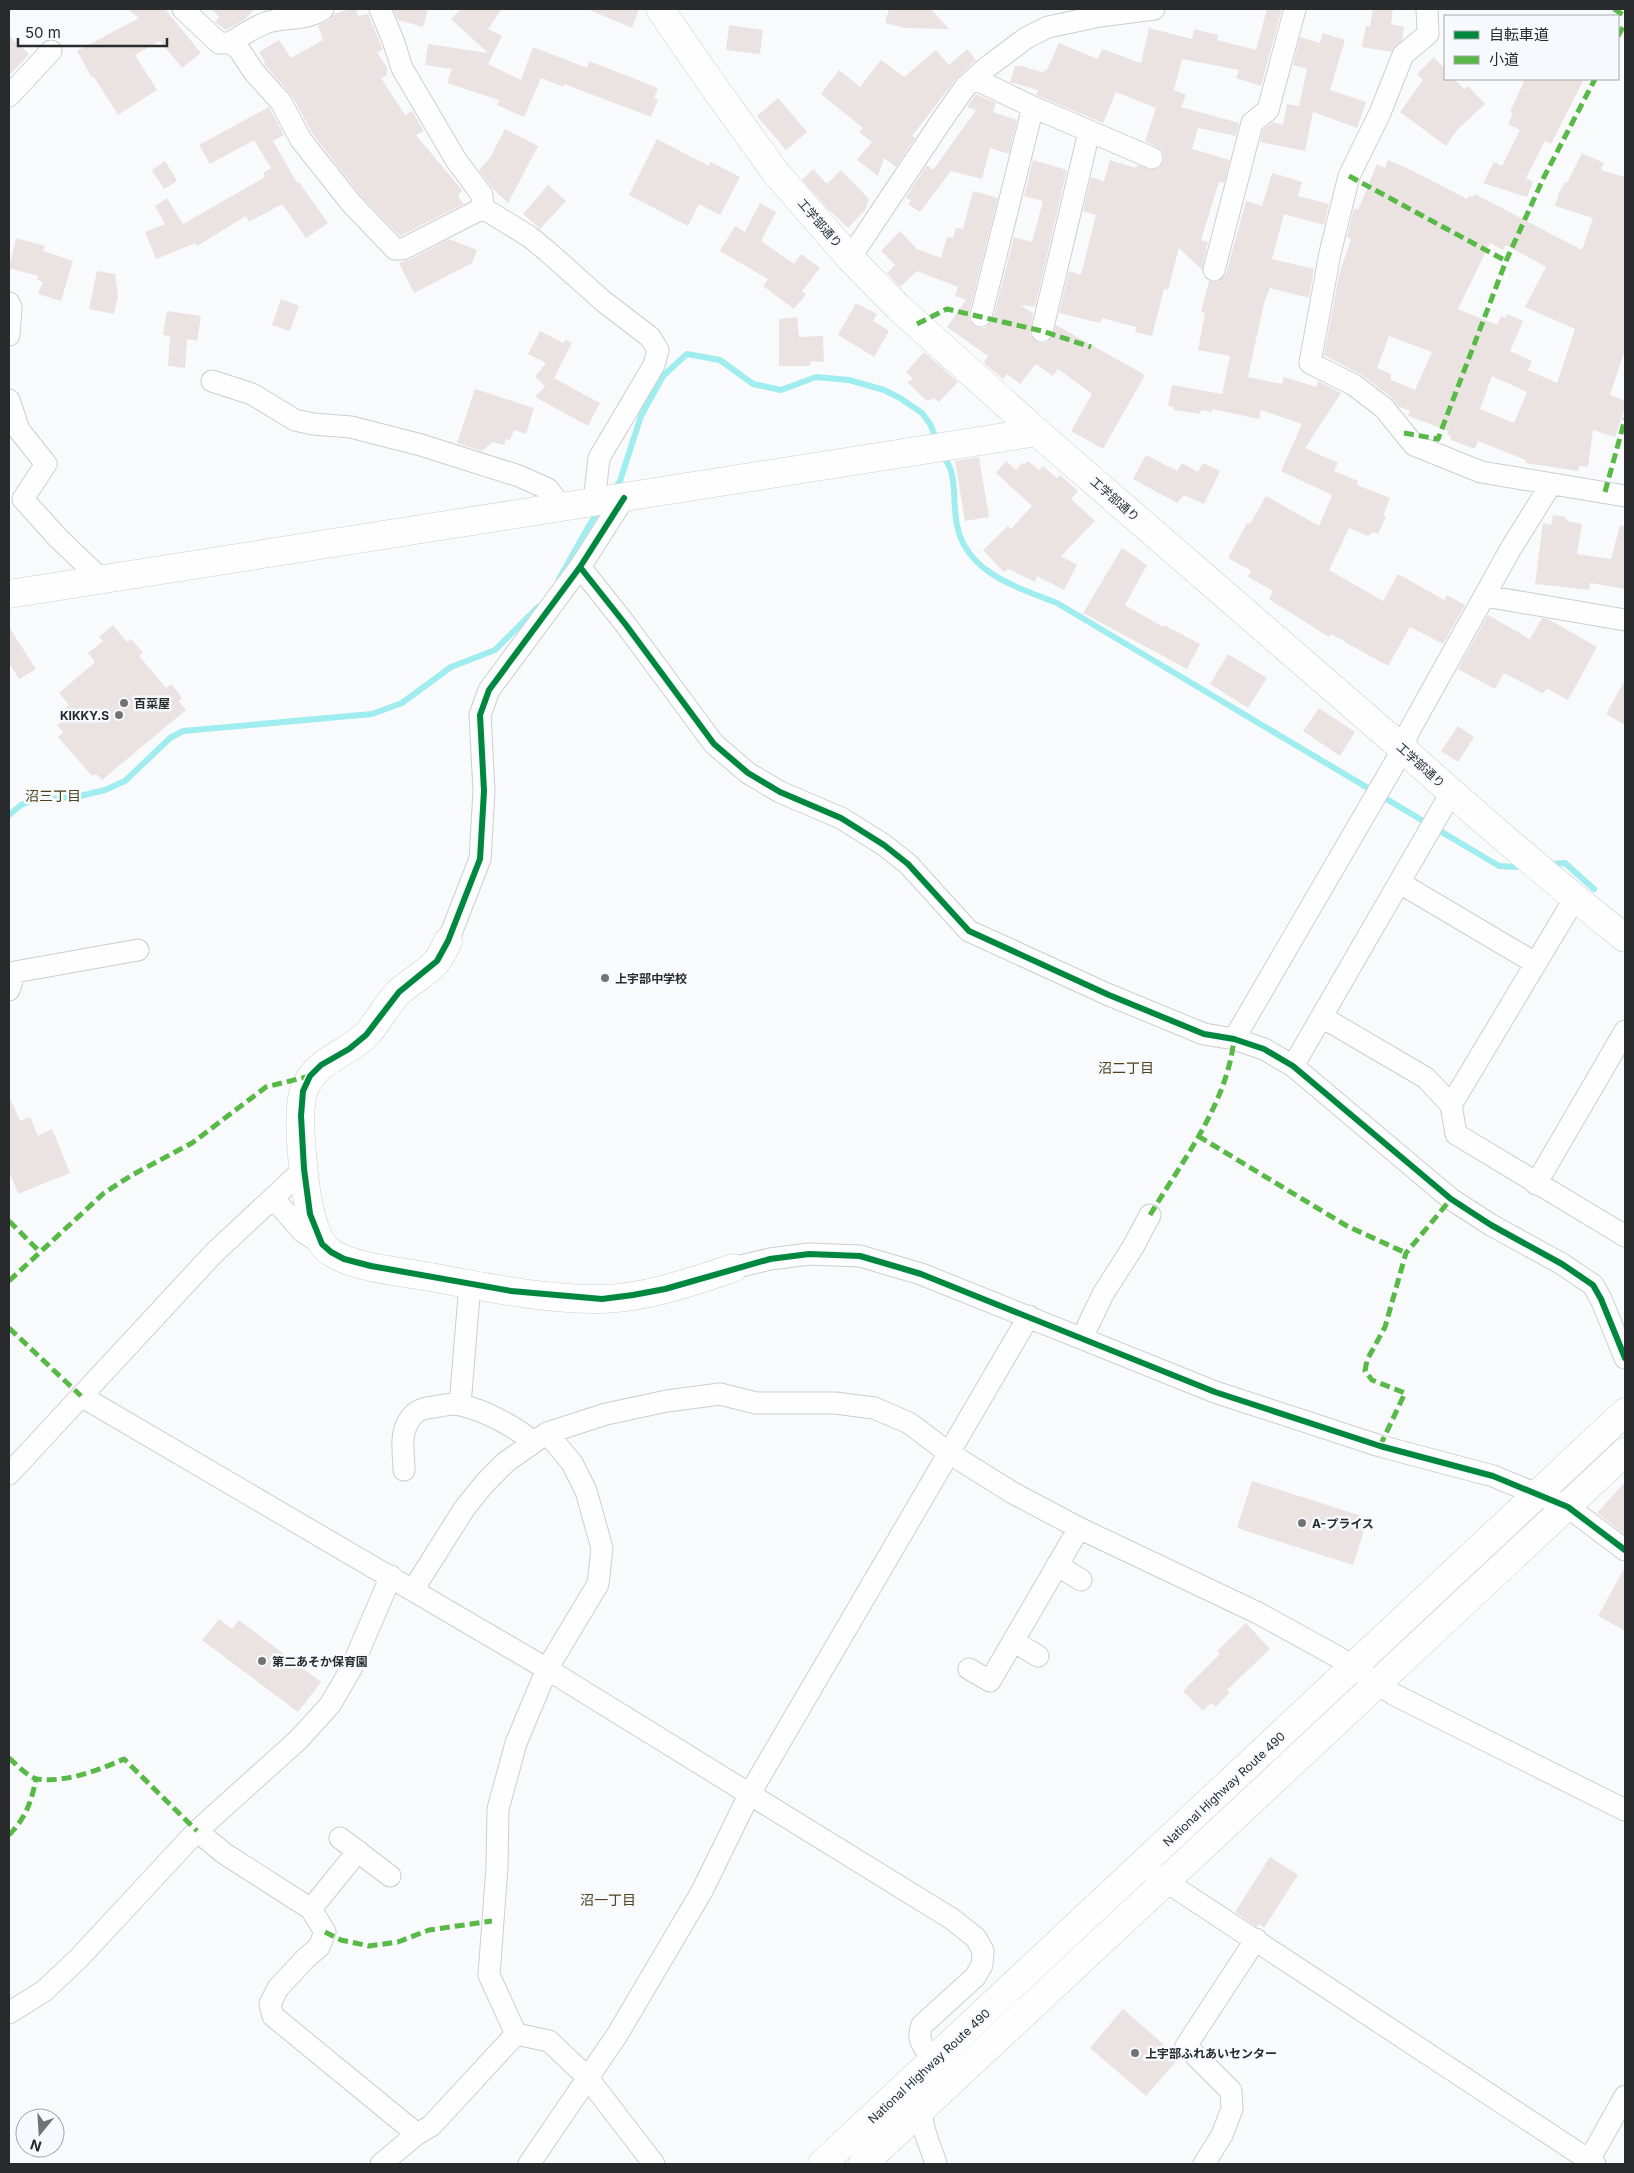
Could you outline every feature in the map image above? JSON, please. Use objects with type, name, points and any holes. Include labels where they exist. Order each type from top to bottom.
[{"type":"main road","name":"工学部通り","points":[[660,9],[708,80],[776,174],[850,258],[898,307],[1037,432],[1403,748],[1451,793],[1625,938]]},
{"type":"main road","points":[[9,594],[1037,432]]},
{"type":"main road","points":[[448,941],[437,962],[399,992],[366,1035],[349,1049],[321,1066],[310,1076],[303,1091],[301,1116],[304,1169],[310,1214],[322,1244],[331,1252],[344,1259],[371,1266],[548,1296],[602,1299],[633,1296],[665,1289],[733,1268]]},
{"type":"main road","name":"National Highway Route 490","points":[[822,2164],[1143,1866],[1625,1412]]},
{"type":"main road","points":[[863,2164],[1625,1452]]},
{"type":"street","points":[[183,9],[219,43],[230,43],[238,48],[254,72],[281,102],[301,140],[351,202],[395,249],[403,249],[483,208]]},
{"type":"street","points":[[230,43],[252,29],[271,22],[308,15],[323,9]]},
{"type":"street","points":[[380,9],[402,68],[456,160],[482,195],[483,208]]},
{"type":"street","points":[[850,258],[966,86],[1026,38],[1048,27],[1100,16],[1154,9]]},
{"type":"street","points":[[1214,270],[1252,124],[1268,110],[1295,9]]},
{"type":"street","points":[[1427,9],[1428,34],[1404,55],[1380,113],[1349,176],[1330,253],[1310,363],[1354,385],[1384,408],[1414,445],[1482,472],[1625,496]]},
{"type":"street","points":[[9,96],[51,51]]},
{"type":"street","points":[[975,79],[1089,132],[1152,158]]},
{"type":"street","points":[[981,316],[1033,107]]},
{"type":"street","points":[[1042,332],[1089,132]]},
{"type":"street","points":[[483,208],[530,237],[603,301],[650,337],[658,350],[654,365],[599,458],[594,502]]},
{"type":"street","points":[[9,303],[11,307],[9,335]]},
{"type":"street","points":[[212,380],[252,394],[295,420],[313,424],[351,427],[421,445],[519,476],[548,489],[561,507]]},
{"type":"street","points":[[9,400],[19,430],[46,464],[23,499],[58,538],[100,579]]},
{"type":"street","points":[[1234,1039],[1403,748],[1408,733],[1510,550],[1551,484]]},
{"type":"street","points":[[448,941],[480,859],[484,791],[480,715],[489,690],[580,567],[624,498]]},
{"type":"street","points":[[580,567],[626,625],[714,744],[748,773],[780,792],[841,818],[884,845],[908,864],[969,931],[1118,998],[1204,1034],[1234,1039],[1264,1049],[1293,1066],[1451,1199],[1491,1225],[1562,1264],[1593,1285],[1601,1299],[1625,1358]]},
{"type":"street","points":[[1485,596],[1625,620]]},
{"type":"street","points":[[1293,1066],[1451,793]]},
{"type":"street","points":[[1400,883],[1535,963]]},
{"type":"street","points":[[1451,1105],[1575,898]]},
{"type":"street","points":[[9,990],[16,972],[138,950]]},
{"type":"street","points":[[1322,1017],[1426,1078],[1451,1105],[1456,1134],[1625,1236]]},
{"type":"street","points":[[1536,1184],[1625,1030]]},
{"type":"street","points":[[9,1474],[214,1253],[304,1169]]},
{"type":"street","points":[[273,1198],[303,1232],[322,1244]]},
{"type":"street","points":[[1082,1338],[1103,1294],[1133,1247],[1150,1215]]},
{"type":"street","points":[[733,1268],[770,1259],[809,1254],[860,1256],[921,1274],[1215,1392],[1380,1446],[1493,1476],[1568,1506],[1625,1550]]},
{"type":"street","points":[[460,1405],[470,1284]]},
{"type":"street","points":[[529,2164],[616,2035],[702,1891],[749,1795],[1029,1316]]},
{"type":"street","points":[[414,1590],[464,1509],[485,1483],[506,1462],[540,1438],[606,1414],[667,1401],[720,1394],[756,1403],[835,1403],[874,1408],[908,1423],[949,1453],[1013,1493],[1079,1528],[1258,1613],[1354,1668],[1377,1684],[1625,1810]]},
{"type":"street","points":[[81,1396],[547,1669],[952,1919],[976,1938],[983,1951],[982,1965],[975,1977],[922,2026],[920,2032],[919,2039],[932,2063],[922,2110],[925,2131],[936,2164]]},
{"type":"street","points":[[404,1470],[403,1438],[406,1425],[420,1409],[460,1405],[501,1421],[522,1432],[540,1438],[572,1463],[586,1491],[602,1548],[598,1584],[547,1669],[516,1743],[498,1809],[497,1867],[489,1975],[516,2034]]},
{"type":"street","points":[[969,1670],[990,1681],[1079,1528]]},
{"type":"street","points":[[1057,1565],[1081,1580]]},
{"type":"street","points":[[9,2013],[44,1991],[79,1958],[197,1831],[298,1740],[330,1705],[351,1669],[391,1576]]},
{"type":"street","points":[[1013,1641],[1038,1656]]},
{"type":"street","points":[[197,1831],[241,1865],[265,1878],[311,1909],[325,1932],[319,1947],[278,1988],[270,2004],[273,2016],[417,2134]]},
{"type":"street","points":[[340,1838],[390,1876]]},
{"type":"street","points":[[311,1909],[358,1851]]},
{"type":"street","points":[[1143,1866],[1256,1939],[1591,2163],[1625,2101]]},
{"type":"street","points":[[1204,2164],[1222,2134],[1232,2110],[1231,2091],[1186,2046],[1256,1939]]},
{"type":"street","points":[[516,2034],[549,2041],[587,2077],[654,2164]]},
{"type":"street","points":[[381,2164],[417,2134],[431,2126],[516,2034]]},
{"type":"building","points":[[127,9],[165,9],[201,53],[182,68],[160,41],[135,55],[157,90],[118,115],[94,77],[92,78],[77,51],[139,18]]},
{"type":"building","points":[[211,9],[255,9],[244,20],[226,30],[215,22],[219,17]]},
{"type":"building","points":[[356,9],[358,16],[368,14],[383,50],[377,52],[387,68],[387,75],[381,78],[405,115],[412,111],[424,131],[416,135],[462,190],[458,197],[464,204],[400,236],[360,195],[312,133],[292,96],[264,64],[265,62],[259,52],[279,40],[291,58],[323,40],[318,25],[329,20],[334,14]]},
{"type":"building","points":[[393,9],[428,9],[423,27],[398,20]]},
{"type":"building","points":[[461,9],[502,9],[488,29],[502,36],[488,64],[521,80],[533,47],[587,68],[589,61],[658,88],[654,98],[658,100],[651,117],[564,84],[563,87],[541,78],[524,117],[497,105],[499,100],[447,83],[452,69],[425,65],[428,44],[488,53],[451,19]]},
{"type":"building","points":[[587,9],[639,9],[632,28]]},
{"type":"building","points":[[889,9],[931,9],[949,29],[905,28],[885,23]]},
{"type":"building","points":[[1267,9],[1282,9],[1261,86],[1236,78],[1239,70],[1182,59],[1174,90],[1186,95],[1181,107],[1239,123],[1236,136],[1198,128],[1192,149],[1230,160],[1224,183],[1219,182],[1201,240],[1208,242],[1202,270],[1179,248],[1168,290],[1164,289],[1152,336],[1135,332],[1136,327],[1102,318],[1100,323],[1059,313],[1069,271],[1081,275],[1096,215],[1083,211],[1091,177],[1104,181],[1110,160],[1136,168],[1137,165],[1153,170],[1159,168],[1163,163],[1164,156],[1162,150],[1145,141],[1156,108],[1116,92],[1103,123],[1036,95],[1038,90],[1010,82],[1015,66],[1022,66],[1044,73],[1059,43],[1098,59],[1102,49],[1141,63],[1149,28],[1192,39],[1194,29],[1218,35],[1217,40],[1256,50]]},
{"type":"building","points":[[1373,9],[1393,9],[1391,24],[1404,27],[1402,40],[1391,52],[1362,47],[1366,26],[1370,26]]},
{"type":"building","points":[[729,25],[763,30],[760,54],[726,50]]},
{"type":"building","points":[[1323,33],[1345,40],[1330,90],[1366,102],[1357,128],[1313,112],[1305,151],[1260,142],[1263,130],[1273,122],[1283,125],[1287,104],[1299,106],[1307,69],[1293,65],[1300,37],[1320,43]]},
{"type":"building","points":[[9,36],[29,54],[9,76]]},
{"type":"building","points":[[967,49],[976,60],[956,79],[912,136],[915,138],[896,167],[884,158],[878,176],[857,160],[872,142],[859,132],[863,128],[821,94],[839,70],[860,87],[881,60],[904,77],[936,50],[949,65]]},
{"type":"building","points":[[1434,57],[1444,68],[1444,80],[1455,80],[1464,89],[1468,86],[1485,104],[1457,130],[1446,146],[1400,112],[1423,80],[1417,74]]},
{"type":"building","points":[[1525,80],[1583,80],[1551,144],[1545,141],[1526,178],[1533,182],[1527,197],[1483,183],[1494,162],[1502,166],[1520,130],[1508,124],[1513,113],[1510,112]]},
{"type":"building","points":[[976,94],[996,103],[993,112],[1017,120],[1009,154],[990,148],[982,179],[951,171],[920,212],[908,204],[911,201],[906,197],[927,165],[933,170],[976,110],[967,107]]},
{"type":"building","points":[[778,98],[807,132],[786,150],[757,116]]},
{"type":"building","points":[[269,107],[284,135],[273,141],[297,183],[299,182],[328,223],[306,238],[282,204],[249,222],[246,216],[197,246],[196,243],[156,259],[145,232],[165,224],[155,206],[167,198],[183,224],[265,177],[263,173],[271,168],[254,140],[210,164],[199,145]]},
{"type":"building","points":[[505,129],[538,146],[508,203],[492,188],[479,170],[490,158]]},
{"type":"building","points":[[657,139],[709,166],[711,162],[740,177],[720,215],[699,204],[688,226],[629,195]]},
{"type":"building","points":[[1582,153],[1604,163],[1601,170],[1625,177],[1625,350],[1610,395],[1625,401],[1625,408],[1615,437],[1593,430],[1588,467],[1579,466],[1578,471],[1526,463],[1526,460],[1478,441],[1475,449],[1451,440],[1451,436],[1447,434],[1449,431],[1408,416],[1410,411],[1398,406],[1392,398],[1362,375],[1324,355],[1339,275],[1351,239],[1347,237],[1353,211],[1355,208],[1358,210],[1377,164],[1385,168],[1388,160],[1467,199],[1475,194],[1582,250],[1593,218],[1555,206],[1559,193],[1565,182],[1567,183]],"holes":[[[1490,243],[1503,250],[1506,245],[1546,267],[1525,307],[1575,329],[1557,383],[1528,370],[1532,361],[1510,351],[1523,321],[1507,314],[1505,318],[1501,316],[1497,325],[1458,309]],[[1389,336],[1432,352],[1415,390],[1391,380],[1391,374],[1377,368]],[[1492,376],[1527,392],[1514,423],[1480,409]]]},
{"type":"building","points":[[1033,160],[1067,170],[1035,307],[1020,305],[1033,313],[1030,335],[1039,343],[1046,343],[1051,339],[1056,325],[1145,375],[1103,449],[1071,431],[1092,394],[1058,369],[1053,376],[1036,364],[1020,384],[1007,374],[1003,379],[984,363],[988,356],[947,327],[966,300],[955,296],[958,287],[917,271],[900,287],[887,273],[895,265],[881,251],[900,231],[917,249],[941,258],[947,237],[953,238],[956,228],[963,229],[973,191],[998,198],[969,313],[969,320],[973,325],[978,328],[985,328],[993,319],[1014,237],[1032,242],[1043,201],[1024,196]]},
{"type":"building","points":[[165,161],[177,181],[164,189],[152,170]]},
{"type":"building","points":[[813,169],[827,184],[841,170],[869,199],[865,210],[848,228],[802,180]]},
{"type":"building","points":[[1272,173],[1302,182],[1298,196],[1329,204],[1324,225],[1284,214],[1272,259],[1314,269],[1309,298],[1270,288],[1264,303],[1248,377],[1282,384],[1284,377],[1316,387],[1318,381],[1341,393],[1305,448],[1338,463],[1334,471],[1358,481],[1357,485],[1390,498],[1383,516],[1386,517],[1378,534],[1373,532],[1368,536],[1349,528],[1329,570],[1383,601],[1398,574],[1444,600],[1447,595],[1465,605],[1443,644],[1410,627],[1388,666],[1331,634],[1329,637],[1269,599],[1273,591],[1248,577],[1251,571],[1228,558],[1247,523],[1250,524],[1266,496],[1319,526],[1332,495],[1281,471],[1302,424],[1261,410],[1259,419],[1212,409],[1212,412],[1201,410],[1200,414],[1174,410],[1173,407],[1168,406],[1172,385],[1222,394],[1230,356],[1198,350],[1205,313],[1201,312],[1209,281],[1218,282],[1226,274],[1246,201],[1262,206]]},
{"type":"building","points":[[548,185],[566,201],[540,229],[523,214]]},
{"type":"building","points":[[760,203],[776,212],[761,241],[794,264],[801,254],[820,268],[802,291],[806,294],[794,309],[763,286],[768,279],[720,251],[735,226],[745,232]]},
{"type":"building","points":[[16,238],[45,246],[43,251],[73,261],[61,301],[38,294],[43,282],[37,280],[38,276],[9,268]]},
{"type":"building","points":[[449,239],[477,250],[472,263],[414,293],[399,263],[409,260]]},
{"type":"building","points":[[97,271],[115,274],[118,296],[114,314],[89,309]]},
{"type":"building","points":[[281,299],[299,306],[290,331],[272,325]]},
{"type":"building","points":[[856,303],[877,314],[873,321],[889,331],[874,357],[838,335]]},
{"type":"building","points":[[167,311],[201,316],[197,341],[187,339],[185,368],[168,366],[170,336],[163,335]]},
{"type":"building","points":[[797,317],[799,337],[823,336],[824,362],[811,361],[809,366],[779,366],[779,319]]},
{"type":"building","points":[[540,331],[563,343],[566,340],[572,343],[554,378],[600,403],[588,426],[535,397],[545,386],[535,377],[546,363],[528,354]]},
{"type":"building","points":[[924,352],[958,382],[939,402],[934,398],[927,401],[907,382],[913,379],[906,372]]},
{"type":"building","points":[[475,389],[534,408],[526,434],[514,430],[510,440],[506,439],[504,445],[493,442],[482,451],[457,443]]},
{"type":"building","points":[[1146,455],[1177,471],[1182,463],[1198,472],[1203,463],[1220,471],[1204,504],[1184,495],[1177,503],[1133,479]]},
{"type":"building","points":[[979,457],[989,517],[965,521],[955,461]]},
{"type":"building","points":[[1006,461],[1016,470],[1022,463],[1024,465],[1028,461],[1039,470],[1043,466],[1057,478],[1060,475],[1078,491],[1071,499],[1095,521],[1061,556],[1077,565],[1064,590],[1037,576],[1035,582],[1008,569],[1004,572],[983,550],[1008,526],[1011,529],[1032,506],[996,473]]},
{"type":"building","points":[[1553,515],[1565,517],[1567,521],[1582,524],[1577,554],[1611,559],[1620,525],[1625,526],[1625,589],[1590,583],[1589,590],[1535,584],[1543,523],[1551,525]]},
{"type":"building","points":[[1122,548],[1147,565],[1125,605],[1163,627],[1164,625],[1200,644],[1187,669],[1083,613]]},
{"type":"building","points":[[1488,615],[1530,639],[1542,618],[1548,619],[1597,647],[1568,700],[1548,689],[1542,693],[1504,673],[1495,689],[1458,669]]},
{"type":"building","name":"百菜屋","points":[[113,625],[127,642],[131,639],[143,653],[139,656],[166,688],[171,684],[182,698],[179,701],[186,710],[102,780],[96,774],[92,776],[58,737],[63,733],[57,725],[66,718],[61,712],[69,705],[59,693],[95,662],[88,653],[103,641],[99,637]]},
{"type":"building","points":[[9,627],[36,669],[19,679],[9,663]]},
{"type":"building","points":[[1228,654],[1267,678],[1248,708],[1210,684]]},
{"type":"building","points":[[1625,680],[1625,725],[1606,714]]},
{"type":"building","points":[[1319,708],[1355,732],[1340,756],[1303,731]]},
{"type":"building","points":[[1458,726],[1474,737],[1458,762],[1441,751]]},
{"type":"building","points":[[9,1096],[20,1121],[30,1117],[38,1136],[52,1129],[70,1173],[18,1194],[9,1170]]},
{"type":"building","name":"A-プライス","points":[[1252,1481],[1368,1518],[1353,1565],[1237,1528]]},
{"type":"building","points":[[1625,1482],[1625,1535],[1597,1513]]},
{"type":"building","points":[[1625,1567],[1625,1631],[1598,1616]]},
{"type":"building","name":"第二あそか保育園","points":[[219,1619],[232,1629],[239,1620],[321,1682],[298,1712],[202,1640]]},
{"type":"building","points":[[1246,1623],[1270,1649],[1227,1690],[1230,1692],[1216,1707],[1211,1703],[1203,1711],[1183,1691],[1220,1654],[1217,1651]]},
{"type":"building","points":[[1270,1857],[1298,1875],[1264,1928],[1259,1924],[1257,1927],[1235,1912]]},
{"type":"building","name":"上宇部ふれあいセンター","points":[[1123,2009],[1179,2058],[1146,2096],[1090,2048]]},
{"type":"waterway","points":[[614,490],[620,481],[641,416],[663,376],[687,354],[720,360],[753,384],[781,390],[816,377],[849,380],[884,390],[922,413],[930,424],[937,440]]},
{"type":"waterway","points":[[943,454],[953,477],[956,518],[962,541],[982,567],[1010,584],[1057,603],[1499,866],[1516,867]]},
{"type":"waterway","points":[[559,579],[599,510]]},
{"type":"waterway","points":[[9,815],[21,805],[31,801],[80,796],[105,790],[125,781],[170,738],[183,731],[372,714],[402,703],[451,667],[495,650],[538,607]]},
{"type":"waterway","points":[[1553,864],[1565,863],[1594,889]]},
{"type":"marked path","points":[[1614,9],[1625,16]]},
{"type":"marked path","points":[[1619,34],[1624,25]]},
{"type":"marked path","points":[[1404,433],[1438,439],[1506,261],[1544,177],[1594,80]]},
{"type":"marked path","points":[[1349,176],[1506,261]]},
{"type":"marked path","points":[[917,324],[947,309],[1042,331],[1091,347]]},
{"type":"marked path","points":[[1605,492],[1625,419]]},
{"type":"marked path","points":[[1150,1215],[1202,1131],[1213,1109],[1230,1063],[1234,1039]]},
{"type":"marked path","points":[[9,1281],[104,1193],[132,1175],[192,1143],[266,1087],[310,1076]]},
{"type":"marked path","points":[[1198,1136],[1347,1226],[1406,1253]]},
{"type":"marked path","points":[[1380,1446],[1405,1393],[1372,1380],[1365,1371],[1367,1360],[1385,1327],[1406,1253],[1451,1199]]},
{"type":"marked path","points":[[9,1221],[40,1252]]},
{"type":"marked path","points":[[9,1328],[81,1396]]},
{"type":"marked path","points":[[9,1758],[30,1776],[48,1780],[82,1775],[124,1759],[197,1831]]},
{"type":"marked path","points":[[9,1835],[20,1822],[27,1809],[36,1779]]},
{"type":"marked path","points":[[325,1932],[341,1940],[369,1946],[398,1942],[429,1930],[492,1921]]},
{"type":"cycle path","points":[[624,498],[580,567],[489,690],[480,715],[484,791],[480,859],[448,941],[437,961],[399,992],[366,1035],[349,1049],[321,1065],[310,1076],[303,1091],[301,1116],[304,1169],[310,1214],[322,1244],[331,1252],[344,1259],[371,1266],[511,1291],[602,1299],[665,1289],[770,1259],[809,1254],[860,1256],[921,1274],[1215,1392],[1380,1446],[1493,1476],[1568,1507],[1625,1550]]},
{"type":"cycle path","points":[[580,567],[626,625],[714,744],[748,773],[780,792],[841,818],[884,845],[908,864],[969,931],[1109,995],[1204,1034],[1234,1039],[1264,1049],[1293,1066],[1451,1199],[1491,1225],[1562,1264],[1593,1285],[1601,1299],[1625,1358]]},
{"type":"place","name":"百菜屋","points":[[124,703]]},
{"type":"place","name":"KIKKY.S","points":[[119,715]]},
{"type":"place","name":"上宇部中学校","points":[[605,978]]},
{"type":"place","name":"A-プライス","points":[[1302,1523]]},
{"type":"place","name":"第二あそか保育園","points":[[262,1661]]},
{"type":"place","name":"上宇部ふれあいセンター","points":[[1135,2053]]},
{"type":"district","name":"沼三丁目","points":[[53,795]]},
{"type":"district","name":"沼二丁目","points":[[1126,1067]]},
{"type":"district","name":"沼一丁目","points":[[608,1899]]}]
